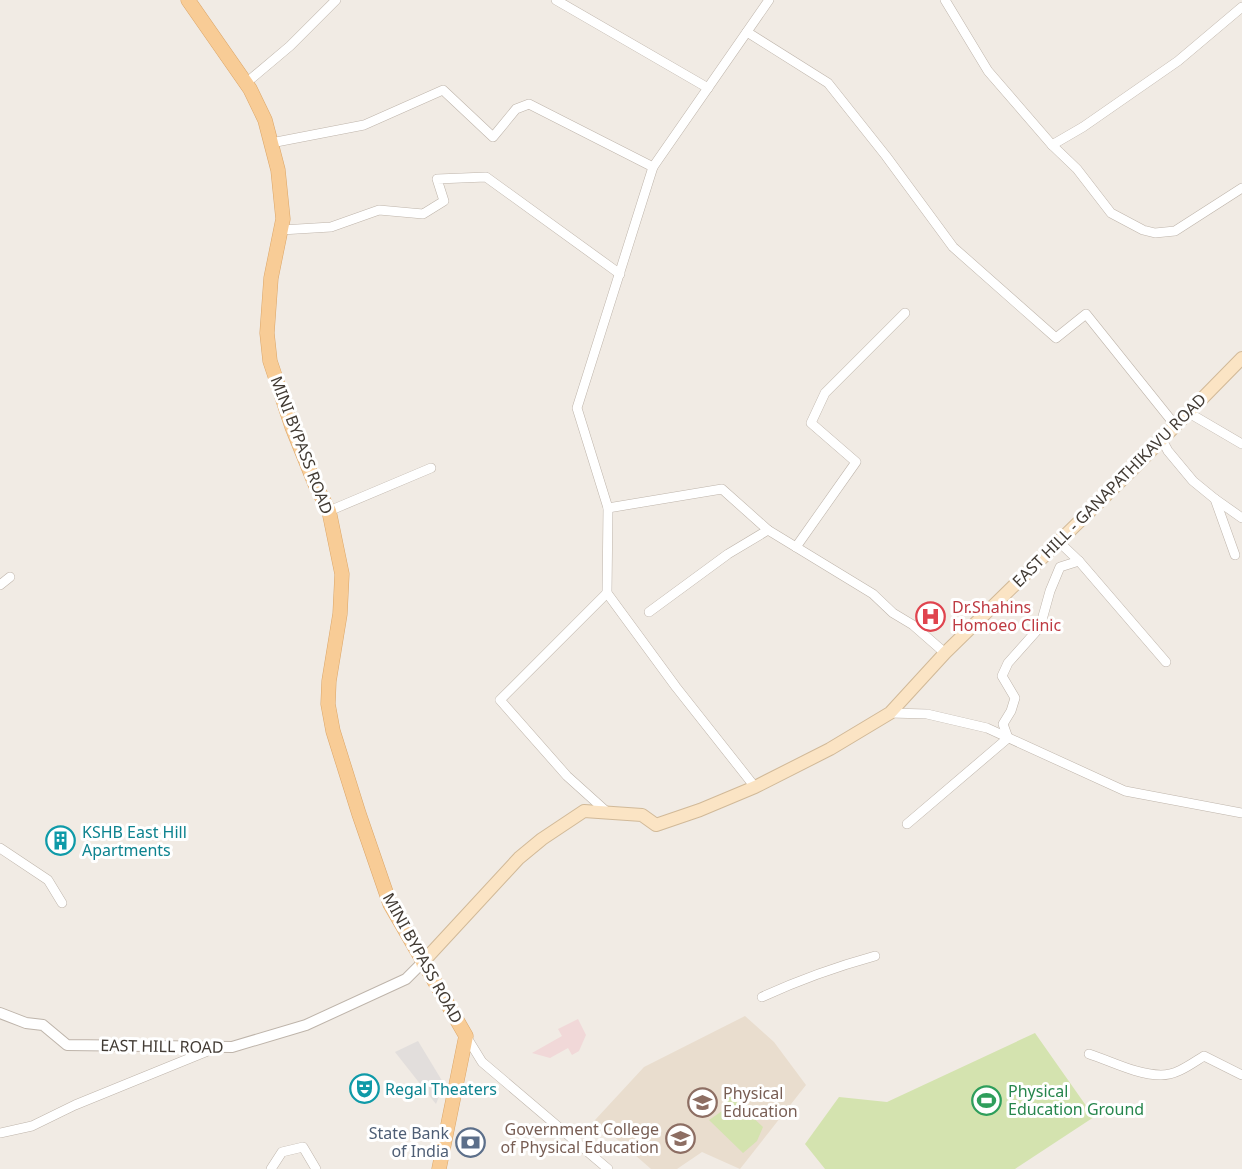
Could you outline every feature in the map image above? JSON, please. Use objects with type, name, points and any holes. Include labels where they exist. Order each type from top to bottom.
[{"type":"main road","name":"MINI BYPASS ROAD","points":[[188,0],[246,83],[265,120],[278,170],[283,219],[272,278],[267,333],[270,361],[300,446],[329,512],[342,574],[340,614],[329,681],[328,704],[333,731],[390,904],[466,1036],[439,1169]]},
{"type":"main road","name":"EAST HILL - GANAPATHIKAVU ROAD","points":[[422,963],[519,858],[542,839],[584,811],[642,815],[656,825],[755,787],[830,749],[890,713],[945,653],[1162,440],[1242,358]]},
{"type":"street","points":[[246,83],[290,46],[336,0]]},
{"type":"street","points":[[556,0],[708,88]]},
{"type":"street","points":[[755,787],[676,687],[607,593],[608,508],[577,408],[653,167],[769,0]]},
{"type":"street","points":[[945,0],[988,71],[1052,145],[1077,169],[1112,213],[1143,230],[1155,233],[1175,231],[1242,188]]},
{"type":"street","points":[[1052,145],[1083,127],[1178,61],[1242,7]]},
{"type":"street","points":[[747,32],[828,83],[886,156],[953,247],[1056,338],[1086,314],[1175,425]]},
{"type":"street","points":[[271,143],[364,126],[443,90],[493,136],[516,109],[529,104],[653,167]]},
{"type":"street","points":[[281,230],[331,227],[379,210],[423,214],[444,201],[437,179],[486,177],[620,274]]},
{"type":"street","points":[[796,547],[856,462],[811,423],[825,393],[905,313]]},
{"type":"street","points":[[1189,412],[1242,444]]},
{"type":"street","points":[[1162,440],[1167,451],[1192,480],[1242,518]]},
{"type":"street","points":[[329,512],[431,468]]},
{"type":"street","points":[[608,508],[722,489],[768,530],[873,594],[893,613],[913,625],[945,653]]},
{"type":"street","points":[[1215,499],[1235,555]]},
{"type":"street","points":[[649,612],[728,554],[768,530]]},
{"type":"street","points":[[1058,541],[1079,561],[1166,662]]},
{"type":"street","points":[[1008,738],[1003,724],[1011,711],[1015,698],[1002,676],[1008,663],[1040,627],[1050,591],[1060,567],[1079,561]]},
{"type":"street","points":[[0,585],[10,577]]},
{"type":"street","points":[[607,593],[500,700],[567,776],[607,812]]},
{"type":"street","points":[[890,713],[927,714],[987,728],[1125,791],[1242,813]]},
{"type":"street","points":[[907,824],[1008,738]]},
{"type":"street","points":[[0,848],[48,880],[62,903]]},
{"type":"street","points":[[762,997],[801,979],[875,956]]},
{"type":"street","name":"EAST HILL ROAD","points":[[0,1013],[26,1023],[43,1025],[68,1045],[232,1047],[306,1025],[406,979],[422,963]]},
{"type":"street","points":[[466,1036],[482,1062],[608,1169]]},
{"type":"street","points":[[0,1133],[32,1126],[75,1105],[218,1047]]},
{"type":"street","points":[[1089,1054],[1143,1072],[1163,1075],[1185,1068],[1204,1056],[1242,1075]]},
{"type":"street","points":[[271,1169],[282,1152],[303,1147],[316,1169]]},
{"type":"shaded area","name":"Physical Education","points":[[745,1016],[774,1042],[806,1085],[740,1169],[702,1152],[677,1169],[651,1169],[595,1120],[644,1067]]},
{"type":"shaded area","points":[[578,1019],[586,1035],[579,1051],[572,1055],[568,1048],[550,1058],[532,1053],[562,1036],[558,1029]]},
{"type":"shaded area","points":[[418,1041],[444,1084],[436,1104],[395,1052]]},
{"type":"green space","name":"Physical Education Ground","points":[[1035,1033],[1094,1117],[1015,1169],[825,1169],[805,1144],[839,1097],[887,1102]]},
{"type":"green space","points":[[730,1096],[763,1127],[757,1141],[743,1153],[709,1120],[722,1111]]},
{"type":"place","name":"Dr.Shahins Homoeo Clinic","points":[[931,616]]},
{"type":"place","name":"KSHB East Hill Apartments","points":[[61,841]]},
{"type":"place","name":"Regal Theaters","points":[[364,1089]]},
{"type":"place","name":"Physical Education Ground","points":[[987,1100]]},
{"type":"place","name":"Physical Education","points":[[702,1102]]},
{"type":"place","name":"Government College of Physical Education","points":[[680,1138]]},
{"type":"place","name":"State Bank of India","points":[[470,1142]]}]
